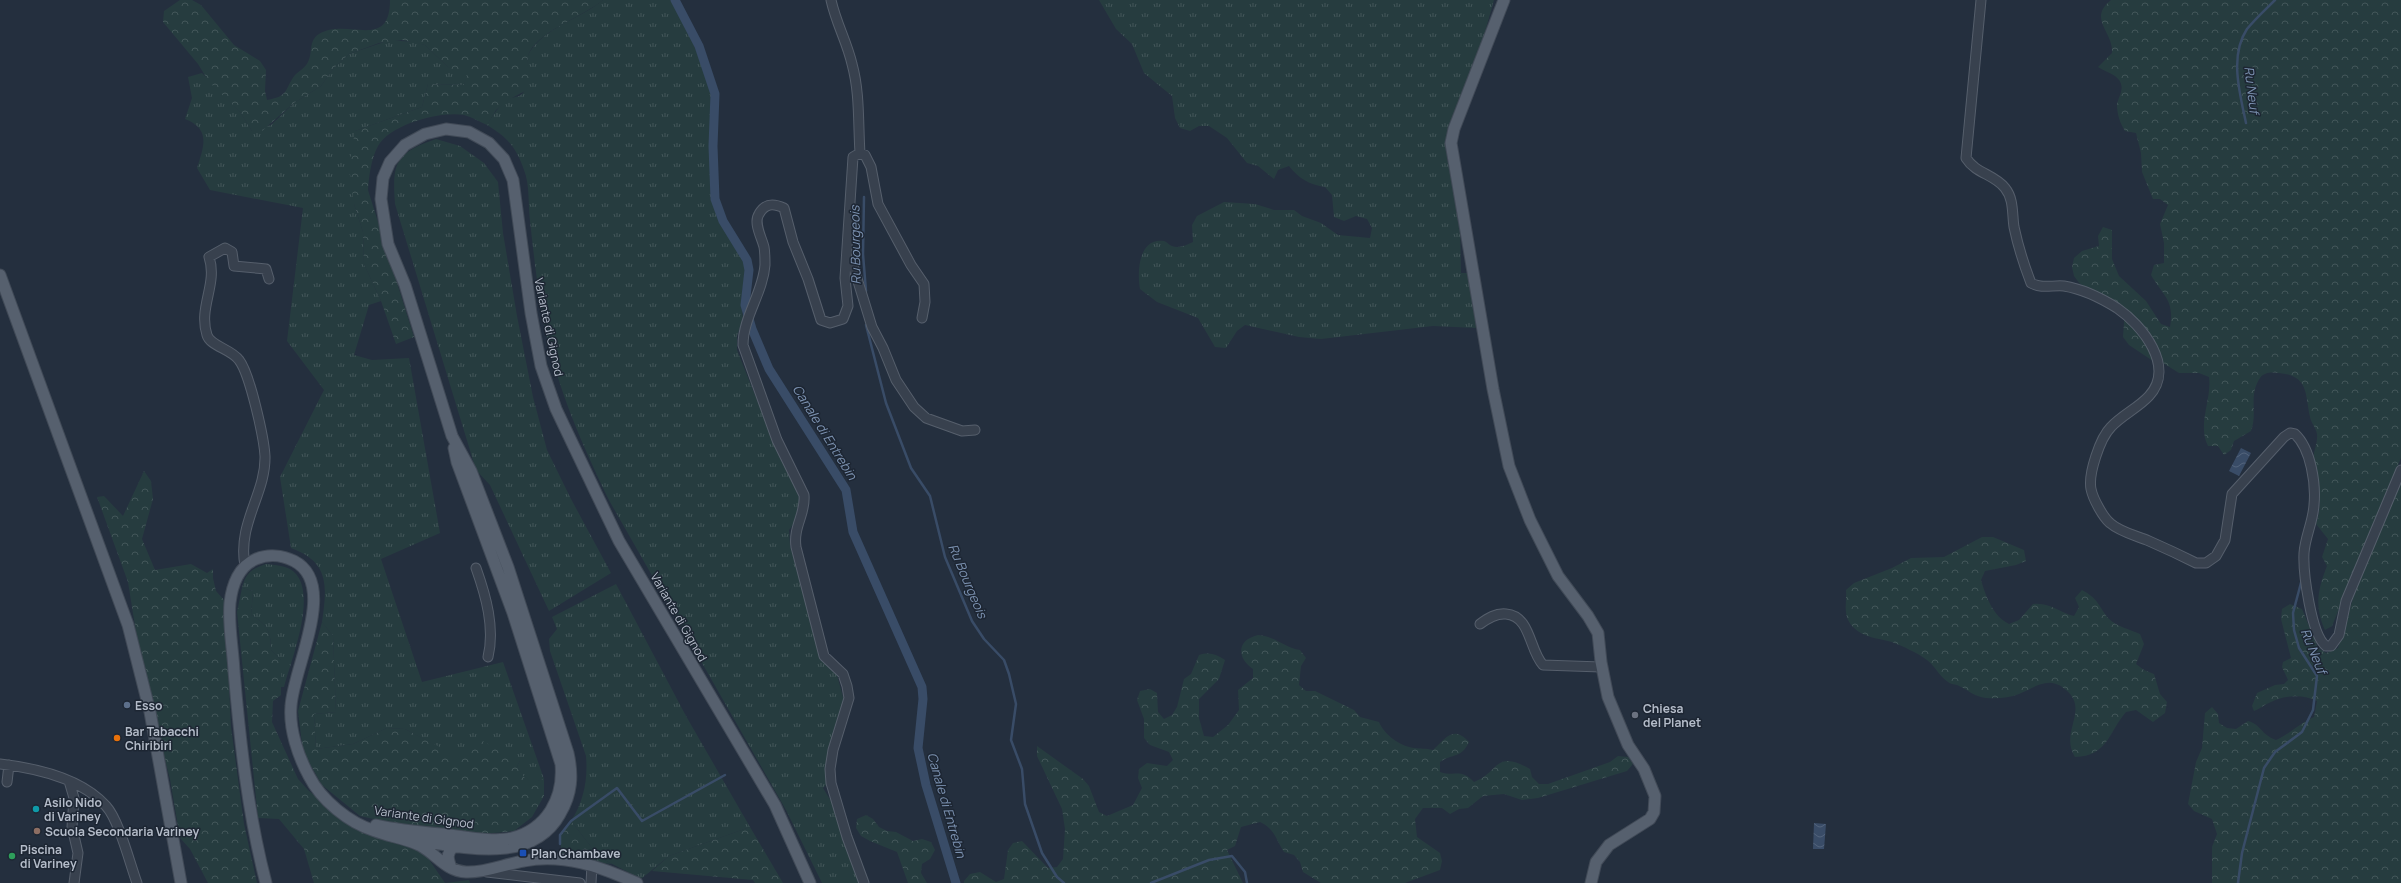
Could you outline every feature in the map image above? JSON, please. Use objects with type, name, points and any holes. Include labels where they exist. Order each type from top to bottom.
[{"type":"main road","points":[[1504,0],[1454,129],[1451,143],[1452,157],[1462,203],[1493,388],[1509,466],[1530,520],[1558,576],[1588,616],[1598,633],[1601,667],[1608,697],[1628,744],[1644,769],[1655,796],[1656,803],[1650,819],[1618,838],[1601,855],[1594,866],[1591,883]]},
{"type":"main road","name":"Variante di Gignod","points":[[345,815],[389,828],[465,837],[511,838],[527,833],[540,823],[552,810],[559,796],[562,780],[561,764],[514,613],[457,462],[452,436],[405,285],[388,244],[381,199],[383,178],[390,162],[405,145],[425,134],[446,129],[469,132],[489,142],[504,159],[513,180],[531,313],[541,366],[556,409],[619,541],[774,805],[810,883]]},
{"type":"main road","points":[[0,275],[128,625],[150,712],[181,883]]},
{"type":"main road","name":"Variante di Gignod","points":[[406,839],[495,849],[514,848],[531,842],[543,834],[557,820],[565,805],[571,786],[572,769],[508,567],[471,471],[452,436]]},
{"type":"main road","points":[[266,883],[252,823],[239,728],[230,603],[238,575],[245,566],[256,559],[279,556],[301,564],[309,575],[313,584],[314,604],[292,691],[292,726],[300,760],[310,779],[329,801],[354,823],[372,831],[406,839],[423,847],[451,868],[467,872],[527,860],[558,860],[592,865],[637,883]]},
{"type":"main road","points":[[389,828],[404,835],[430,838],[451,868]]},
{"type":"main road","points":[[451,868],[447,858],[448,852],[453,847],[466,846]]},
{"type":"street","points":[[831,0],[835,19],[852,63],[858,89],[860,153]]},
{"type":"street","points":[[1981,0],[1966,158],[1973,168],[1991,176],[2005,188],[2012,202],[2014,227],[2031,283],[2039,287],[2064,286],[2086,292],[2104,300],[2132,320],[2144,333],[2156,355],[2158,381],[2154,390],[2148,397],[2111,426],[2106,433],[2094,461],[2091,489],[2110,523],[2196,563],[2206,563],[2216,556],[2225,540],[2232,494],[2284,437],[2290,433],[2295,434],[2301,440],[2305,448],[2314,484],[2314,506],[2304,555],[2311,612],[2322,643],[2331,646],[2339,635],[2346,601],[2401,470]]},
{"type":"street","points":[[860,153],[853,157],[844,289],[848,306],[843,319],[830,323],[821,320],[808,279],[793,242],[784,208],[774,204],[765,206],[757,216],[758,227],[765,248],[765,267],[743,332],[745,353],[777,440],[804,495],[805,504],[794,535],[820,643],[824,656],[842,674],[847,686],[849,698],[833,750],[830,776],[847,837],[864,883]]},
{"type":"street","points":[[860,153],[865,155],[868,160],[875,193],[887,224],[924,284],[925,302],[922,318]]},
{"type":"street","points":[[245,566],[243,555],[245,530],[263,474],[264,448],[248,378],[240,360],[230,350],[214,344],[207,337],[204,326],[204,305],[212,282],[208,257],[225,248],[232,252],[234,266],[266,269],[269,279]]},
{"type":"street","points":[[847,260],[852,262],[867,317],[874,334],[883,348],[896,380],[914,407],[926,418],[962,431],[975,430]]},
{"type":"street","points":[[476,568],[487,605],[492,640],[488,657]]},
{"type":"street","points":[[1480,624],[1490,616],[1504,614],[1514,615],[1523,622],[1537,658],[1543,665],[1601,667]]},
{"type":"street","points":[[7,782],[4,764],[32,767],[69,780],[106,806],[116,825],[137,883]]},
{"type":"street","points":[[69,780],[74,798],[72,827],[78,854],[74,883]]},
{"type":"street","points":[[591,883],[592,865]]},
{"type":"street","points":[[476,870],[581,881],[580,883]]},
{"type":"green space","points":[[180,0],[192,0],[201,5],[234,45],[260,61],[266,70],[265,91],[267,100],[280,96],[286,91],[295,75],[307,64],[313,40],[319,34],[330,30],[375,29],[383,25],[388,16],[390,0],[603,0],[553,30],[536,43],[528,56],[529,85],[527,90],[508,100],[496,110],[487,125],[464,115],[454,114],[430,117],[405,125],[394,131],[384,138],[378,146],[372,162],[368,190],[414,337],[396,344],[381,301],[364,264],[363,232],[354,204],[349,166],[355,131],[422,107],[428,84],[464,85],[468,70],[458,72],[448,67],[425,45],[402,40],[379,43],[349,54],[333,69],[321,86],[294,103],[262,131],[252,131],[240,112],[209,82],[198,64],[163,22],[164,11]]},
{"type":"green space","points":[[603,0],[672,0],[687,27],[712,93],[713,195],[717,211],[724,226],[746,263],[741,303],[743,318],[737,336],[737,350],[779,455],[795,484],[800,501],[795,522],[789,530],[790,545],[820,658],[837,675],[843,697],[846,700],[827,784],[823,788],[831,801],[860,883],[822,883],[786,810],[610,502],[572,418],[550,352],[540,302],[529,215],[526,176],[518,155],[510,143],[487,125],[502,104],[509,99],[522,94],[526,88],[528,83],[528,55],[538,42],[556,28]]},
{"type":"green space","points":[[1099,0],[1494,0],[1481,46],[1447,134],[1447,158],[1460,221],[1461,273],[1468,273],[1478,321],[1476,328],[1433,326],[1321,339],[1299,337],[1245,325],[1237,331],[1226,348],[1215,347],[1198,318],[1157,302],[1140,289],[1139,266],[1144,250],[1155,241],[1164,241],[1175,247],[1193,242],[1192,225],[1197,216],[1224,202],[1255,204],[1274,210],[1294,210],[1302,216],[1321,223],[1338,235],[1370,238],[1372,228],[1367,219],[1356,216],[1344,221],[1334,217],[1332,195],[1325,187],[1314,185],[1305,180],[1296,174],[1289,166],[1278,170],[1274,179],[1258,166],[1247,163],[1227,138],[1209,126],[1199,126],[1190,131],[1180,128],[1175,118],[1172,96],[1144,73],[1132,44],[1116,29]]},
{"type":"green space","points":[[2111,0],[2401,0],[2401,458],[2332,626],[2325,630],[2319,613],[2318,598],[2321,582],[2327,566],[2322,557],[2328,539],[2316,524],[2320,507],[2319,492],[2313,461],[2317,434],[2311,419],[2306,394],[2301,382],[2289,375],[2279,373],[2268,373],[2262,376],[2256,385],[2254,398],[2254,418],[2251,431],[2234,441],[2231,450],[2224,455],[2218,446],[2208,446],[2205,438],[2204,421],[2209,394],[2209,377],[2199,373],[2179,373],[2163,363],[2153,361],[2129,345],[2123,337],[2125,308],[2080,284],[2074,276],[2072,267],[2074,258],[2082,251],[2099,246],[2098,236],[2103,227],[2112,230],[2112,259],[2119,276],[2146,301],[2161,324],[2170,327],[2171,310],[2169,304],[2151,275],[2154,265],[2164,263],[2164,243],[2160,224],[2168,205],[2160,199],[2153,199],[2142,172],[2141,153],[2136,133],[2125,131],[2120,122],[2117,105],[2122,87],[2121,83],[2115,76],[2098,67],[2112,53],[2112,45],[2101,20],[2101,13],[2104,7]]},
{"type":"green space","points":[[390,40],[414,42],[425,45],[448,67],[469,70],[464,85],[428,84],[422,107],[355,131],[354,204],[363,232],[364,264],[381,301],[369,305],[354,355],[372,360],[409,358],[440,533],[381,559],[422,682],[503,662],[544,779],[528,784],[517,766],[520,761],[459,758],[405,729],[387,728],[353,744],[316,749],[314,714],[336,712],[333,636],[322,622],[325,587],[319,568],[304,554],[291,548],[280,477],[324,390],[287,341],[303,208],[210,190],[197,168],[203,145],[202,133],[193,123],[185,119],[192,98],[188,77],[202,73],[240,112],[252,131],[271,125],[294,103],[321,86],[333,69],[349,54]]},
{"type":"green space","points":[[436,139],[460,146],[484,163],[498,182],[503,233],[517,316],[533,397],[547,450],[571,499],[611,573],[549,611],[490,485],[476,470],[395,204],[394,179],[399,161],[412,149]]},
{"type":"green space","points":[[144,471],[151,481],[153,499],[142,539],[155,570],[191,564],[207,573],[213,569],[213,578],[216,591],[225,601],[231,727],[244,824],[257,883],[208,883],[190,849],[180,838],[170,779],[143,676],[128,582],[97,497],[104,496],[123,516]]},
{"type":"green space","points":[[2401,480],[2401,883],[2212,883],[2212,847],[2217,834],[2212,819],[2194,811],[2188,804],[2196,762],[2202,748],[2205,713],[2212,707],[2218,714],[2219,723],[2227,728],[2236,729],[2248,721],[2276,740],[2314,717],[2317,701],[2306,697],[2294,696],[2282,698],[2254,711],[2252,706],[2257,693],[2275,685],[2284,684],[2288,680],[2282,667],[2283,662],[2291,658],[2281,619],[2282,609],[2290,604],[2302,609],[2318,648],[2326,653],[2338,648],[2359,579]]},
{"type":"green space","points":[[1982,537],[1993,537],[2024,550],[2026,561],[2016,565],[1985,571],[1981,580],[1985,593],[1994,611],[2003,621],[2009,624],[2019,620],[2033,604],[2044,604],[2074,616],[2079,607],[2075,598],[2082,590],[2088,593],[2092,596],[2109,619],[2120,626],[2140,634],[2144,644],[2136,664],[2144,670],[2154,674],[2160,694],[2167,702],[2165,713],[2153,722],[2136,710],[2126,712],[2101,748],[2086,756],[2075,757],[2071,748],[2070,739],[2075,705],[2073,698],[2060,686],[2054,683],[2042,684],[2019,694],[2003,698],[1986,698],[1974,695],[1957,685],[1949,683],[1930,662],[1919,655],[1892,642],[1871,637],[1857,631],[1850,623],[1846,614],[1846,590],[1854,583],[1892,568],[1911,558],[1944,557]]},
{"type":"green space","points":[[266,564],[290,569],[299,578],[303,591],[304,607],[301,625],[284,687],[281,687],[281,660],[271,650],[269,633],[261,622],[251,615],[253,591],[242,588],[247,575],[250,572]]},
{"type":"green space","points":[[616,584],[686,716],[750,827],[669,856],[641,879],[599,857],[571,821],[579,806],[584,790],[586,781],[586,756],[550,651],[549,639],[557,629],[552,617]]},
{"type":"green space","points":[[242,588],[253,591],[251,615],[261,622],[267,629],[270,638],[271,650],[281,660],[281,695],[273,701],[272,722],[298,779],[308,790],[328,807],[392,841],[418,850],[428,858],[445,883],[314,883],[304,849],[279,819],[258,818],[237,612]]},
{"type":"green space","points":[[322,622],[333,636],[336,712],[314,714],[316,749],[353,744],[387,728],[405,729],[459,757],[475,737],[520,761],[517,766],[528,783],[544,779],[544,796],[532,817],[514,831],[482,834],[401,825],[360,816],[322,785],[303,752],[298,711]]},
{"type":"green space","points":[[1258,635],[1265,636],[1300,650],[1306,658],[1301,666],[1299,685],[1306,691],[1315,691],[1354,710],[1360,717],[1379,722],[1388,735],[1403,745],[1433,750],[1450,735],[1458,734],[1463,737],[1469,742],[1466,747],[1460,753],[1440,762],[1440,772],[1462,774],[1474,782],[1489,773],[1498,764],[1510,761],[1530,769],[1532,777],[1539,784],[1548,784],[1610,762],[1618,756],[1628,757],[1633,764],[1627,771],[1538,798],[1522,800],[1504,794],[1483,796],[1468,808],[1459,809],[1450,814],[1442,808],[1423,808],[1415,819],[1417,837],[1440,853],[1442,861],[1440,870],[1405,883],[1321,883],[1303,872],[1300,862],[1294,855],[1284,852],[1272,831],[1260,822],[1241,827],[1235,846],[1227,850],[1243,883],[964,883],[970,874],[980,872],[996,882],[1004,879],[1008,850],[1013,843],[1022,841],[1048,868],[1057,867],[1063,859],[1065,829],[1062,809],[1037,756],[1037,746],[1083,779],[1089,786],[1099,812],[1107,816],[1133,805],[1142,788],[1138,778],[1139,769],[1147,763],[1167,766],[1173,760],[1169,752],[1150,745],[1144,738],[1144,719],[1137,700],[1140,691],[1150,689],[1157,693],[1158,712],[1164,719],[1172,715],[1177,707],[1184,679],[1191,674],[1199,655],[1210,654],[1222,658],[1225,660],[1219,679],[1199,699],[1199,718],[1204,736],[1213,737],[1228,725],[1239,710],[1238,690],[1253,678],[1253,669],[1244,659],[1241,649],[1246,641],[1251,637]]},
{"type":"green space","points":[[866,815],[873,819],[879,827],[887,831],[896,832],[913,841],[922,839],[931,842],[935,850],[930,859],[922,864],[921,873],[927,883],[908,883],[897,852],[861,836],[856,828],[857,819]]},
{"type":"green space","points":[[571,821],[599,857],[612,864],[562,859],[560,835]]},
{"type":"green space","points":[[750,827],[783,883],[755,883],[753,880],[652,871],[669,856]]},
{"type":"green space","points":[[469,880],[470,883],[445,883]]},
{"type":"water","points":[[2241,448],[2251,453],[2239,476],[2229,471]]},
{"type":"water","points":[[1814,823],[1826,824],[1824,849],[1813,849]]},
{"type":"waterway","name":"Canale di Entrebin","points":[[675,0],[699,46],[715,94],[713,146],[715,199],[723,221],[747,260],[749,270],[745,305],[752,329],[769,369],[846,490],[853,532],[922,687],[923,699],[918,748],[926,785],[956,883]]},
{"type":"waterway","name":"Ru Neuf","points":[[2246,123],[2239,88],[2237,63],[2238,51],[2247,29],[2275,0]]},
{"type":"waterway","name":"Ru Bourgeois","points":[[864,197],[863,254],[866,291]]},
{"type":"waterway","name":"Ru Bourgeois","points":[[866,325],[886,403],[911,468],[930,496],[945,557],[972,621],[984,639],[1004,660],[1009,674],[1016,704],[1011,740],[1022,769],[1025,804],[1042,853],[1057,877],[1064,883]]},
{"type":"waterway","name":"Ru Neuf","points":[[2238,883],[2242,853],[2264,768],[2275,752],[2302,732],[2313,710],[2317,676],[2299,648],[2294,630],[2293,613],[2302,579]]},
{"type":"waterway","points":[[560,844],[560,835],[571,821],[617,788],[642,821],[725,775]]},
{"type":"waterway","name":"Ru Bourgeois","points":[[1151,883],[1209,860],[1232,856],[1245,872],[1247,883]]},
{"type":"place","name":"Esso","points":[[127,705]]},
{"type":"place","name":"Chiesa del Planet","points":[[1635,715]]},
{"type":"place","name":"Bar Tabacchi Chiribiri","points":[[117,738]]},
{"type":"place","name":"Asilo Nido di Variney","points":[[36,809]]},
{"type":"place","name":"Scuola Secondaria Variney","points":[[37,831]]},
{"type":"place","name":"Plan Chambave","points":[[523,853]]},
{"type":"place","name":"Piscina di Variney","points":[[12,856]]}]
